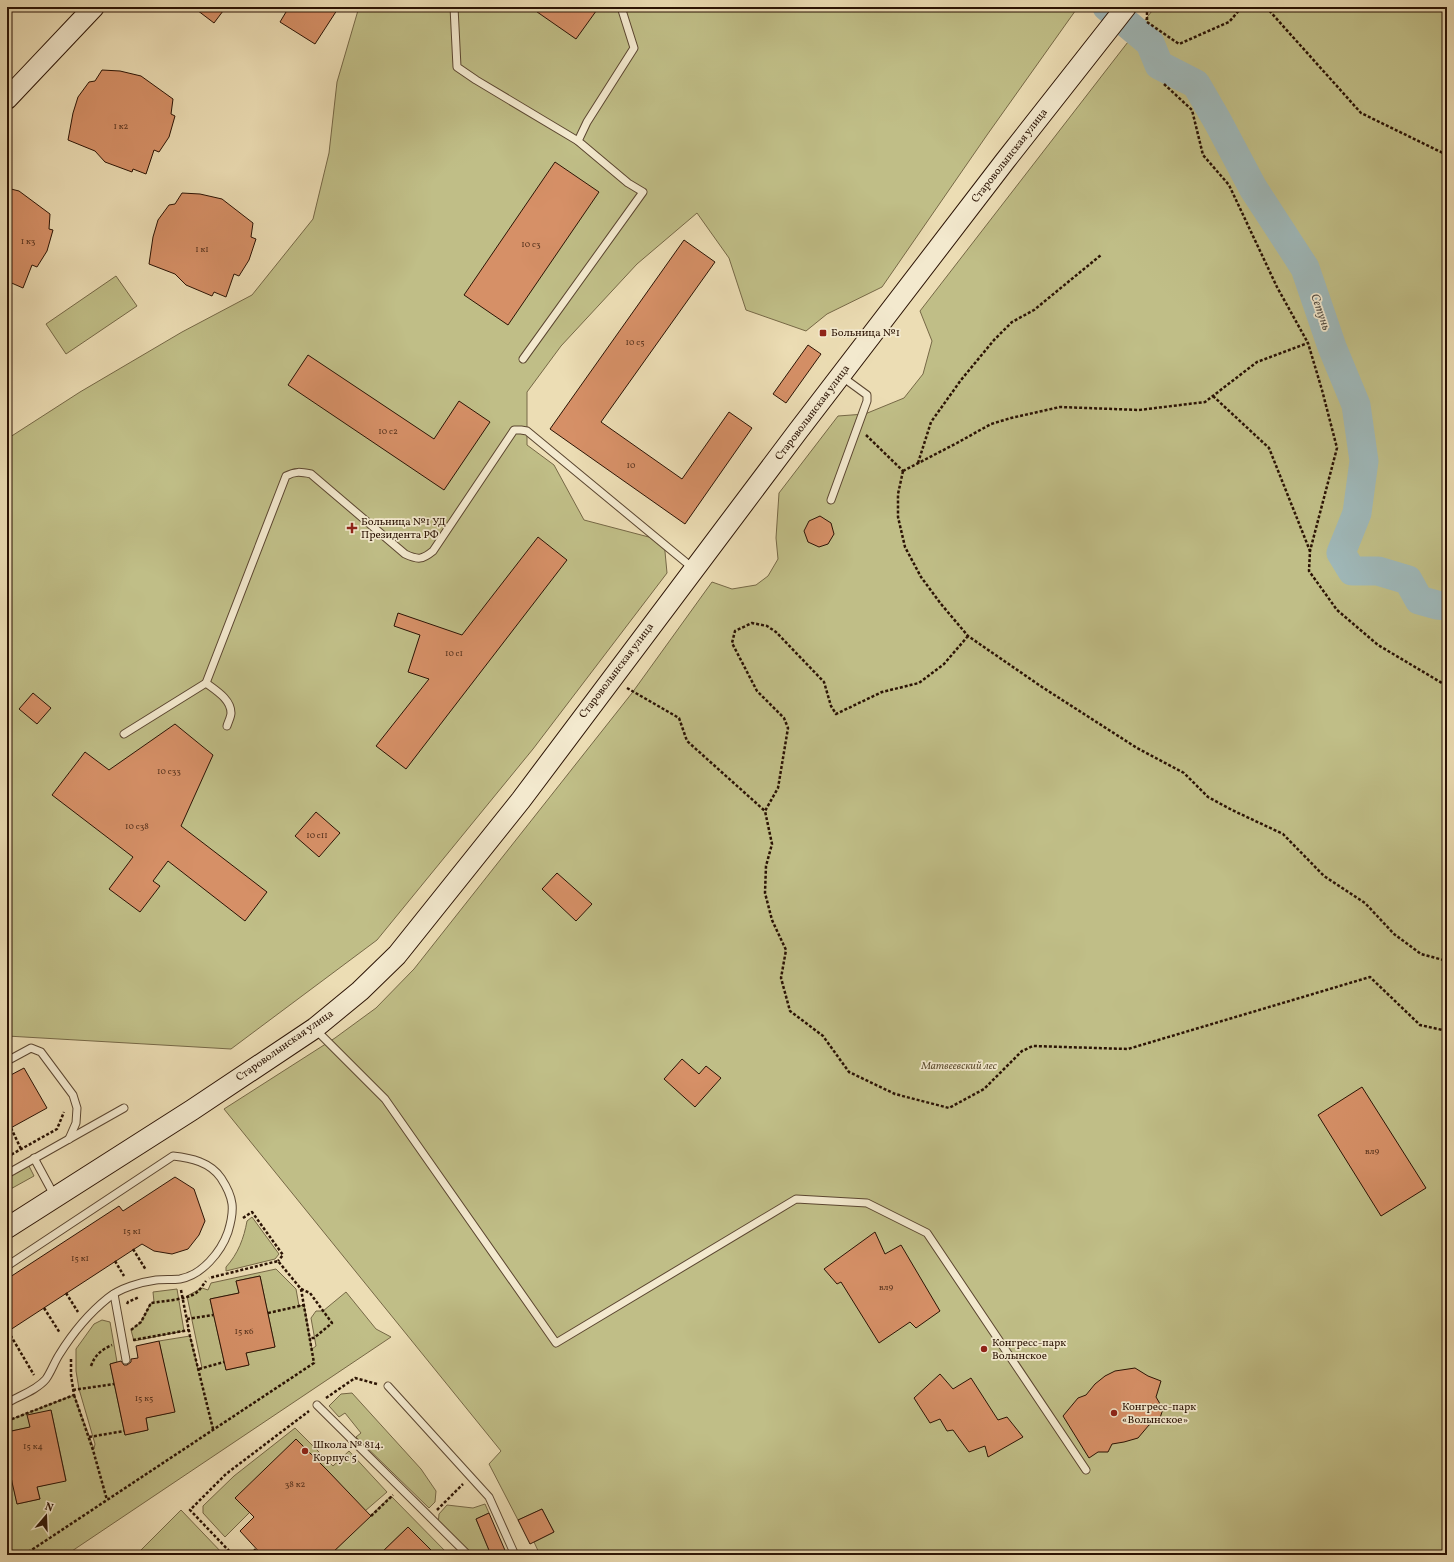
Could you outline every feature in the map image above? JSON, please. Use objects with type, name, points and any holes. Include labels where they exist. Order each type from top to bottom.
[{"type":"street","points":[[7,100],[94,7]]},
{"type":"street","name":"Староволынская улица","points":[[7,1228],[192,1110],[315,1028],[360,991],[396,955],[521,800],[694,569],[1005,161],[1102,40],[1126,7]]},
{"type":"lane","points":[[454,7],[457,67],[578,141],[628,183],[643,192],[523,358]]},
{"type":"lane","points":[[578,141],[588,122],[634,48],[621,7]]},
{"type":"lane","points":[[831,500],[859,428],[867,401],[867,395],[841,376]]},
{"type":"lane","points":[[124,734],[206,683],[286,476],[298,471],[311,474],[405,554],[413,557],[424,558],[433,552],[514,430],[527,431],[694,569]]},
{"type":"lane","points":[[206,683],[224,697],[228,704],[231,713],[227,726]]},
{"type":"lane","points":[[315,1028],[386,1099],[556,1343],[796,1200],[867,1203],[927,1233],[1086,1470]]},
{"type":"lane","points":[[7,1061],[31,1048],[41,1052],[73,1095],[75,1101],[77,1108],[76,1122],[69,1139]]},
{"type":"lane","points":[[7,1174],[124,1108]]},
{"type":"lane","points":[[7,1266],[173,1156],[188,1158],[203,1163],[217,1173],[230,1192],[233,1208],[230,1223],[224,1243],[214,1258],[194,1273],[182,1279],[155,1280],[130,1287],[109,1297],[89,1316],[72,1336],[45,1379],[37,1386],[7,1402]]},
{"type":"lane","points":[[34,1158],[56,1197]]},
{"type":"lane","points":[[114,1294],[126,1360]]},
{"type":"lane","points":[[388,1386],[489,1497],[515,1555]]},
{"type":"lane","points":[[317,1404],[468,1555]]},
{"type":"path","points":[[1147,7],[1148,22],[1179,44],[1229,22],[1242,7]]},
{"type":"path","points":[[1266,7],[1361,112],[1447,155]]},
{"type":"path","points":[[1164,84],[1192,110],[1204,155],[1229,185],[1277,287],[1308,343],[1322,390],[1337,448],[1310,551],[1309,571],[1337,610],[1378,645],[1447,686]]},
{"type":"path","points":[[918,463],[930,422],[961,380],[994,340],[1012,322],[1034,310],[1101,255]]},
{"type":"path","points":[[1308,343],[1257,362],[1204,402],[1139,410],[1060,407],[991,424],[903,471],[898,494],[898,518],[905,546],[921,577],[968,636],[1042,687],[1137,748],[1184,772],[1208,797],[1283,834],[1324,876],[1365,903],[1394,934],[1421,954],[1447,961]]},
{"type":"path","points":[[1213,396],[1269,448],[1310,551]]},
{"type":"path","points":[[859,428],[903,471]]},
{"type":"path","points":[[765,811],[778,788],[788,728],[784,718],[757,691],[732,643],[735,631],[752,623],[767,626],[776,632],[824,682],[831,706],[836,714],[882,692],[918,683],[944,664],[968,636]]},
{"type":"path","points":[[622,686],[679,718],[687,741],[765,811],[772,844],[766,866],[765,893],[772,920],[786,950],[781,978],[790,1011],[824,1036],[849,1072],[895,1094],[949,1108],[984,1089],[1022,1051],[1033,1046],[1128,1049],[1370,977],[1420,1024],[1447,1031]]},
{"type":"path","points":[[7,1157],[57,1129],[64,1113],[64,1108]]},
{"type":"path","points":[[11,1128],[22,1149]]},
{"type":"path","points":[[199,1282],[278,1261],[283,1255],[252,1212],[243,1218]]},
{"type":"path","points":[[278,1261],[301,1289],[310,1293],[332,1323],[314,1338],[310,1338]]},
{"type":"path","points":[[115,1262],[126,1280]]},
{"type":"path","points":[[147,1271],[152,1272]]},
{"type":"path","points":[[131,1330],[141,1322],[151,1302],[182,1298],[195,1294],[202,1288],[207,1279]]},
{"type":"path","points":[[186,1287],[179,1288],[213,1429]]},
{"type":"path","points":[[24,1555],[314,1363],[301,1289]]},
{"type":"path","points":[[66,1293],[80,1314]]},
{"type":"path","points":[[125,1310],[128,1302],[142,1296]]},
{"type":"path","points":[[268,1314],[304,1305]]},
{"type":"path","points":[[44,1308],[61,1335]]},
{"type":"path","points":[[187,1319],[213,1315]]},
{"type":"path","points":[[129,1323],[134,1341]]},
{"type":"path","points":[[91,1366],[94,1359],[102,1349],[122,1343],[189,1330]]},
{"type":"path","points":[[8,1331],[36,1379]]},
{"type":"path","points":[[71,1356],[71,1375],[74,1395],[89,1437],[107,1500]]},
{"type":"path","points":[[199,1369],[224,1362]]},
{"type":"path","points":[[233,1555],[190,1510],[226,1474],[317,1404],[355,1378],[388,1386]]},
{"type":"path","points":[[73,1390],[114,1384]]},
{"type":"path","points":[[7,1421],[74,1395]]},
{"type":"path","points":[[89,1437],[124,1431]]},
{"type":"path","points":[[430,1517],[470,1476]]},
{"type":"path","points":[[7,1482],[12,1480]]},
{"type":"path","points":[[370,1516],[400,1487]]},
{"type":"path","points":[[7,1489],[10,1502],[7,1503]]},
{"type":"path","points":[[250,1555],[256,1549]]},
{"type":"green space","name":"Больница №1 УД Президента РФ","points":[[359,7],[1078,7],[882,287],[827,314],[806,331],[746,310],[729,258],[697,213],[637,264],[561,346],[527,392],[527,445],[554,465],[584,520],[664,541],[667,573],[533,749],[377,940],[231,1049],[7,1036],[7,439],[80,392],[182,332],[252,295],[313,219],[329,153],[337,82]]},
{"type":"green space","name":"Матвеевский лес","points":[[1155,7],[1447,7],[1447,1555],[540,1555],[534,1542],[554,1532],[542,1509],[518,1520],[489,1464],[501,1451],[224,1109],[335,1038],[376,1008],[414,969],[632,693],[712,582],[732,589],[756,585],[768,576],[778,559],[776,538],[779,493],[838,416],[865,414],[904,398],[923,374],[932,341],[920,311]]},
{"type":"green space","points":[[116,276],[137,306],[66,354],[46,324]]},
{"type":"green space","points":[[27,1162],[34,1176],[7,1191],[7,1174]]},
{"type":"green space","points":[[252,1217],[279,1254],[275,1259],[226,1271],[226,1267],[240,1246],[247,1221]]},
{"type":"green space","points":[[276,1269],[296,1289],[299,1306],[304,1305],[312,1349],[316,1346],[311,1318],[316,1311],[323,1311],[346,1292],[376,1329],[391,1337],[66,1555],[7,1555],[7,1503],[10,1502],[7,1482],[12,1480],[17,1504],[40,1499],[37,1487],[66,1480],[51,1410],[30,1427],[7,1432],[7,1421],[74,1395],[94,1449],[95,1444],[79,1389],[76,1371],[76,1349],[94,1324],[102,1320],[110,1322],[117,1362],[110,1364],[125,1435],[148,1430],[146,1418],[174,1412],[159,1341],[190,1336],[198,1369],[202,1368],[187,1296],[202,1288],[208,1290],[211,1283]],"holes":[[[260,1276],[275,1347],[246,1353],[249,1365],[226,1370],[210,1299],[239,1293],[236,1281]]]},
{"type":"green space","points":[[177,1289],[184,1331],[134,1341],[131,1330],[141,1322],[151,1303],[154,1302],[153,1292]]},
{"type":"green space","points":[[352,1393],[421,1469],[436,1491],[435,1502],[429,1508],[356,1437],[361,1433],[345,1413],[339,1417],[329,1406],[341,1394]]},
{"type":"green space","points":[[295,1428],[333,1466],[349,1451],[387,1492],[365,1511],[296,1439],[250,1512],[225,1537],[203,1513],[203,1506],[234,1476]]},
{"type":"green space","points":[[391,1496],[449,1555],[435,1555],[408,1527],[379,1555],[340,1555],[335,1550]]},
{"type":"green space","points":[[485,1504],[489,1513],[476,1519],[491,1555],[468,1555],[438,1525],[439,1514],[447,1505],[473,1508]]},
{"type":"green space","points":[[181,1510],[224,1555],[137,1555],[137,1554]]},
{"type":"building","points":[[193,7],[226,7],[214,23]]},
{"type":"building","points":[[289,7],[339,7],[315,44],[280,22]]},
{"type":"building","points":[[530,7],[599,7],[576,39]]},
{"type":"building","points":[[102,70],[120,71],[141,76],[173,99],[171,114],[175,116],[169,137],[159,152],[154,150],[146,174],[133,169],[132,172],[105,162],[95,151],[68,140],[73,113],[78,97],[89,82],[95,81]]},
{"type":"building","points":[[555,162],[599,192],[508,325],[464,295]]},
{"type":"building","points":[[7,188],[19,191],[50,214],[49,229],[53,230],[47,251],[37,267],[32,265],[23,288],[7,281]]},
{"type":"building","points":[[182,193],[200,194],[222,199],[253,223],[251,237],[256,239],[249,260],[239,276],[234,274],[226,297],[214,292],[212,296],[186,285],[175,274],[149,264],[153,237],[158,220],[169,205],[175,204]]},
{"type":"building","points":[[684,240],[715,262],[601,422],[682,479],[729,412],[752,428],[685,524],[550,429]]},
{"type":"building","points":[[808,345],[821,354],[786,403],[773,394]]},
{"type":"building","points":[[308,355],[434,439],[459,401],[490,422],[444,490],[288,385]]},
{"type":"building","points":[[820,516],[831,523],[834,534],[828,544],[819,547],[808,542],[804,531],[809,521]]},
{"type":"building","points":[[538,537],[567,560],[406,769],[376,746],[429,679],[408,672],[420,635],[394,626],[398,613],[462,635]]},
{"type":"building","points":[[33,693],[51,708],[37,724],[19,709]]},
{"type":"building","points":[[175,724],[213,755],[181,826],[267,892],[245,921],[168,861],[153,881],[160,886],[140,912],[109,889],[133,857],[52,795],[85,752],[109,770]]},
{"type":"building","points":[[316,812],[340,833],[319,857],[295,836]]},
{"type":"building","points":[[557,873],[592,904],[576,921],[542,889]]},
{"type":"building","points":[[682,1059],[699,1074],[706,1066],[721,1078],[695,1107],[664,1079]]},
{"type":"building","points":[[24,1068],[47,1108],[7,1130],[7,1077]]},
{"type":"building","points":[[1362,1087],[1426,1188],[1381,1216],[1318,1115]]},
{"type":"building","points":[[175,1177],[194,1189],[205,1221],[199,1235],[188,1249],[172,1254],[154,1251],[142,1244],[7,1332],[7,1279],[119,1206],[123,1211]]},
{"type":"building","points":[[875,1232],[885,1254],[901,1245],[940,1311],[916,1328],[910,1322],[879,1343],[841,1282],[837,1284],[824,1269]]},
{"type":"building","points":[[260,1276],[275,1347],[246,1353],[249,1365],[226,1370],[210,1299],[239,1293],[236,1281]]},
{"type":"building","points":[[159,1341],[175,1412],[146,1418],[148,1430],[125,1435],[110,1364],[121,1361],[124,1365],[127,1365],[131,1362],[131,1359],[138,1358],[136,1346]]},
{"type":"building","name":"Конгресс-парк «Волынское»","points":[[1135,1368],[1148,1376],[1161,1381],[1156,1397],[1163,1409],[1160,1418],[1149,1425],[1138,1438],[1112,1444],[1108,1452],[1098,1452],[1089,1458],[1063,1416],[1078,1398],[1086,1395],[1095,1384],[1105,1376],[1115,1371]]},
{"type":"building","points":[[940,1374],[953,1389],[971,1378],[998,1420],[1007,1417],[1023,1437],[988,1457],[985,1446],[969,1452],[953,1430],[947,1431],[940,1419],[930,1423],[914,1398]]},
{"type":"building","points":[[51,1410],[66,1481],[37,1487],[40,1499],[17,1504],[7,1460],[7,1432],[30,1427],[27,1415]]},
{"type":"building","points":[[296,1439],[371,1516],[330,1555],[262,1555],[240,1531],[254,1517],[235,1498]]},
{"type":"building","points":[[542,1509],[554,1532],[530,1544],[518,1520]]},
{"type":"building","points":[[489,1513],[507,1555],[491,1555],[476,1519]]},
{"type":"building","points":[[408,1527],[436,1555],[379,1555]]},
{"type":"waterway","name":"Сетунь","points":[[1107,7],[1150,43],[1159,65],[1196,84],[1253,188],[1305,268],[1332,347],[1356,405],[1364,461],[1357,513],[1341,553],[1352,571],[1378,571],[1408,580],[1419,600],[1447,606]]},
{"type":"place","name":"Больница №1","points":[[823,333]]},
{"type":"place","name":"Больница №1 УД Президента РФ","points":[[352,528]]},
{"type":"place","name":"Конгресс-парк Волынское","points":[[984,1349]]},
{"type":"place","name":"Конгресс-парк «Волынское»","points":[[1114,1413]]},
{"type":"place","name":"Школа № 814. Корпус 5","points":[[305,1451]]}]
